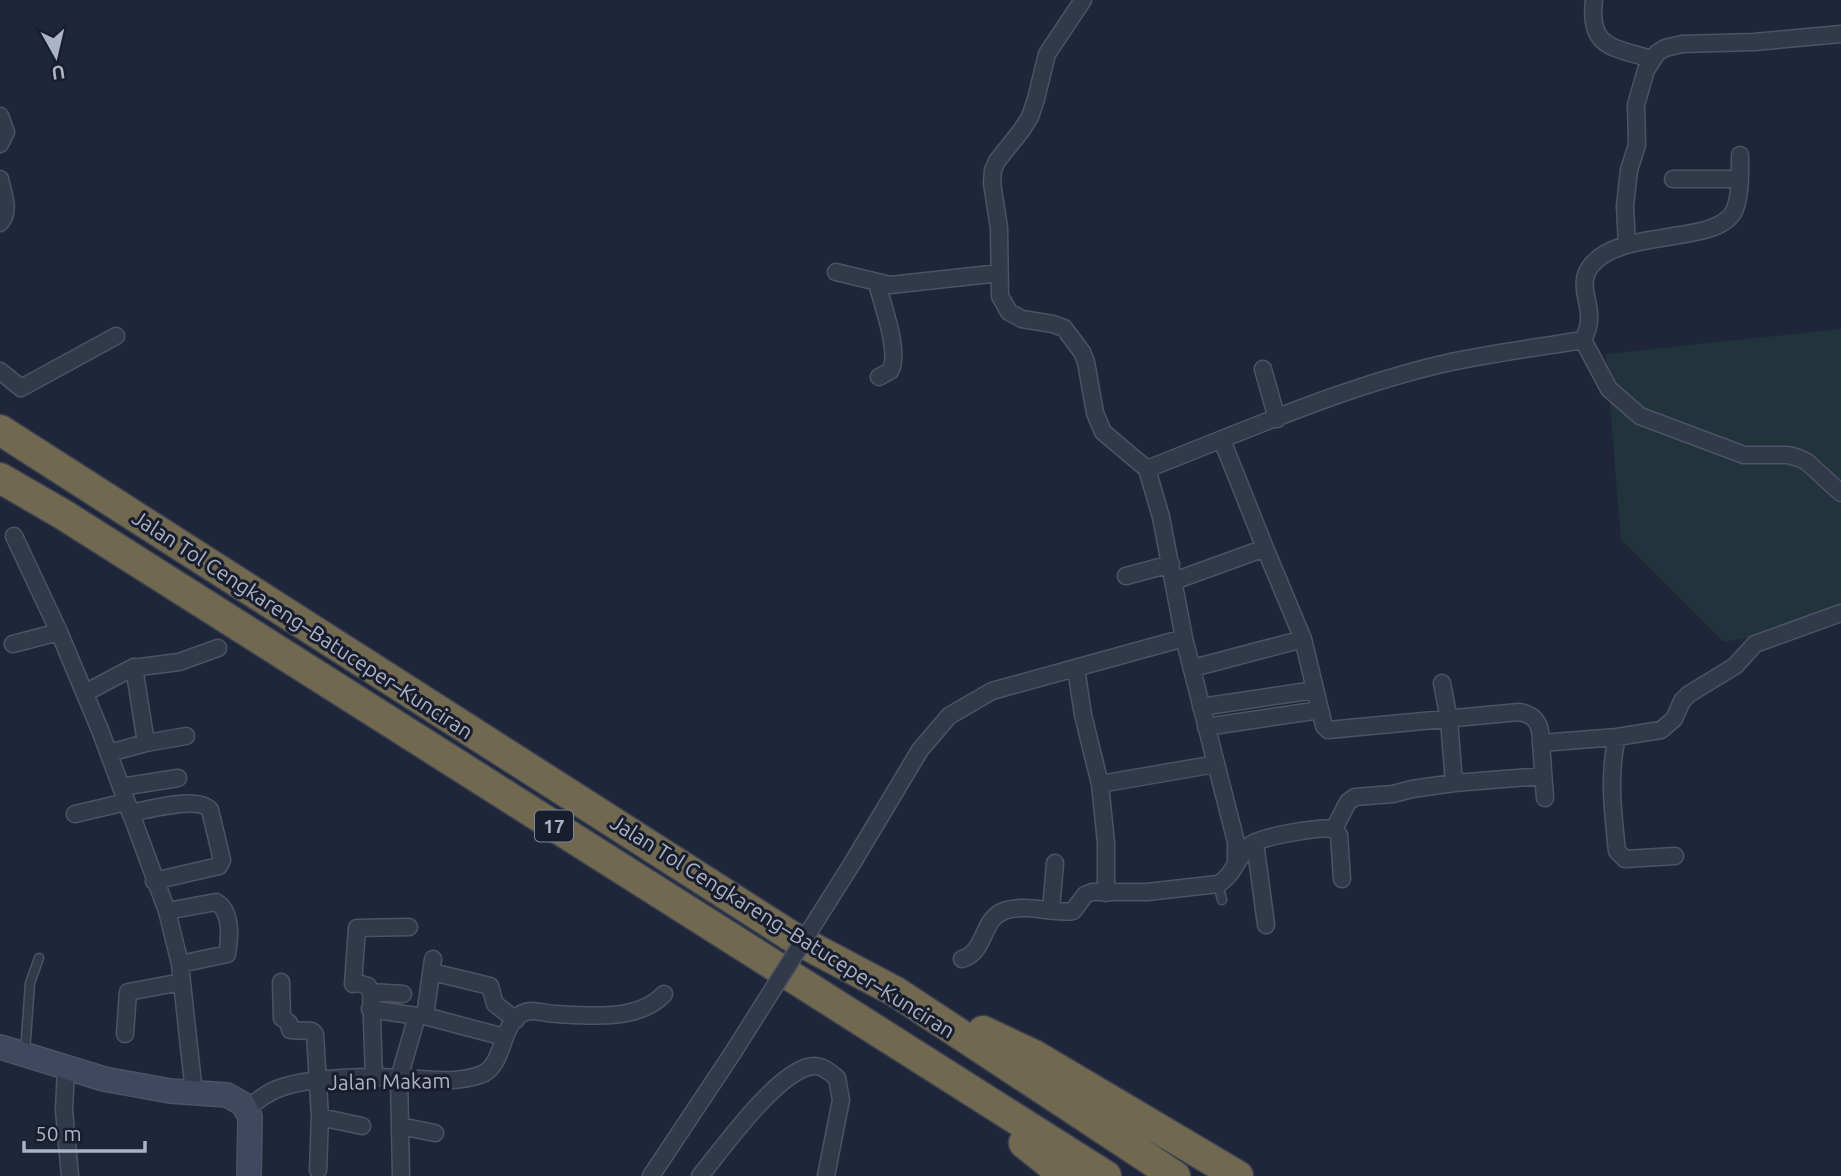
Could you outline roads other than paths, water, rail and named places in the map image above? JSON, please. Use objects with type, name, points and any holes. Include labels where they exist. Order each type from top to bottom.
[{"type":"highway","name":"Jalan Tol Cengkareng–Batuceper–Kunciran","points":[[0,430],[794,938],[896,992],[1175,1176]]},
{"type":"highway","name":"Jalan Tol Cengkareng–Batuceper–Kunciran","points":[[0,478],[87,530],[1106,1176]]},
{"type":"highway","points":[[896,992],[1034,1055],[1238,1176]]},
{"type":"highway","points":[[920,1059],[1065,1176]]},
{"type":"main road","points":[[0,1048],[66,1068],[141,1086],[227,1095],[237,1099],[247,1109],[251,1130],[249,1176]]},
{"type":"street","points":[[1083,0],[1047,54],[1030,117],[993,170],[992,183],[999,228],[1000,296],[1009,312],[1022,319],[1064,328],[1086,362],[1095,413],[1103,432],[1147,469],[1171,564],[1184,638],[1236,842],[1236,863]]},
{"type":"street","points":[[1594,0],[1594,28],[1604,43],[1620,51],[1651,59]]},
{"type":"street","points":[[1627,245],[1625,206],[1629,170],[1637,145],[1636,105],[1651,59],[1665,48],[1682,44],[1754,42],[1841,34]]},
{"type":"street","points":[[0,116],[6,132],[0,145]]},
{"type":"street","points":[[1740,155],[1740,179],[1735,208],[1718,226],[1617,246],[1596,260],[1585,274],[1589,324],[1583,340],[1609,389],[1640,416],[1744,455],[1788,455],[1799,458],[1841,493]]},
{"type":"street","points":[[0,179],[6,215],[0,223]]},
{"type":"street","points":[[1673,179],[1740,179]]},
{"type":"street","points":[[836,272],[890,285],[1000,273]]},
{"type":"street","points":[[877,283],[894,360],[890,371],[879,377]]},
{"type":"street","points":[[0,371],[21,388],[116,336]]},
{"type":"street","points":[[1147,469],[1371,385],[1451,362],[1583,340]]},
{"type":"street","points":[[1263,369],[1278,419]]},
{"type":"street","points":[[1222,440],[1303,639],[1324,726],[1333,730],[1519,712],[1528,714],[1540,726],[1545,798]]},
{"type":"street","points":[[14,536],[85,694],[167,911],[180,964],[194,1093]]},
{"type":"street","points":[[1174,581],[1265,548]]},
{"type":"street","points":[[1126,576],[1171,564]]},
{"type":"street","points":[[1541,743],[1617,737],[1661,730],[1669,724],[1689,694],[1735,666],[1748,650],[1763,639],[1841,613]]},
{"type":"street","points":[[13,644],[59,632]]},
{"type":"street","points":[[651,1176],[734,1051],[920,750],[949,716],[992,691],[1184,638]]},
{"type":"street","points":[[1193,668],[1303,639]]},
{"type":"street","points":[[85,694],[134,667],[179,662],[218,648]]},
{"type":"street","points":[[134,667],[146,743]]},
{"type":"street","points":[[1076,668],[1083,715],[1100,784],[1106,843],[1106,893]]},
{"type":"street","points":[[1442,683],[1449,720],[1454,783]]},
{"type":"street","points":[[1201,707],[1315,690]]},
{"type":"street","points":[[1206,727],[1320,710]]},
{"type":"street","points":[[109,753],[186,736]]},
{"type":"street","points":[[1617,737],[1611,762],[1612,811],[1617,851],[1625,859],[1675,856]]},
{"type":"street","points":[[1100,784],[1216,764]]},
{"type":"street","points":[[1334,829],[1348,802],[1355,797],[1393,794],[1454,783],[1542,776]]},
{"type":"street","points":[[75,814],[125,801],[178,778]]},
{"type":"street","points":[[125,801],[194,802],[206,805],[210,810],[222,860],[219,866],[154,881]]},
{"type":"street","points":[[962,959],[977,950],[987,924],[1007,910],[1026,908],[1073,911],[1085,895],[1092,892],[1220,892],[1236,863],[1255,842],[1295,832],[1334,829]]},
{"type":"street","points":[[1334,829],[1339,835],[1342,879]]},
{"type":"street","points":[[1255,842],[1266,925]]},
{"type":"street","points":[[1051,911],[1055,863]]},
{"type":"street","points":[[167,911],[216,902],[222,905],[228,921],[227,954],[180,964]]},
{"type":"street","points":[[374,1078],[368,986],[353,984],[357,928],[409,927]]},
{"type":"street","points":[[504,1037],[425,1016],[433,965],[490,986],[495,1004],[516,1020],[523,1013],[531,1011],[563,1014],[627,1013],[643,1010],[664,994]]},
{"type":"street","points":[[125,1034],[128,992],[182,982]]},
{"type":"street","points":[[281,982],[282,1018],[289,1023],[289,1030],[312,1031],[315,1034],[320,1117],[318,1170]]},
{"type":"street","points":[[370,1000],[403,994]]},
{"type":"street","points":[[370,1000],[416,1016],[399,1077],[401,1176]]},
{"type":"street","name":"Jalan Makam","points":[[247,1109],[282,1087],[319,1081],[399,1077],[437,1082],[479,1076],[492,1068],[497,1061],[504,1037],[516,1020]]},
{"type":"street","points":[[700,1176],[764,1099],[794,1073],[810,1066],[823,1067],[837,1078],[841,1100],[826,1176]]},
{"type":"street","points":[[66,1068],[64,1110],[70,1176]]},
{"type":"street","points":[[320,1117],[362,1126]]},
{"type":"street","points":[[400,1126],[435,1133]]},
{"type":"lane","points":[[25,1055],[30,983],[39,958]]}]
